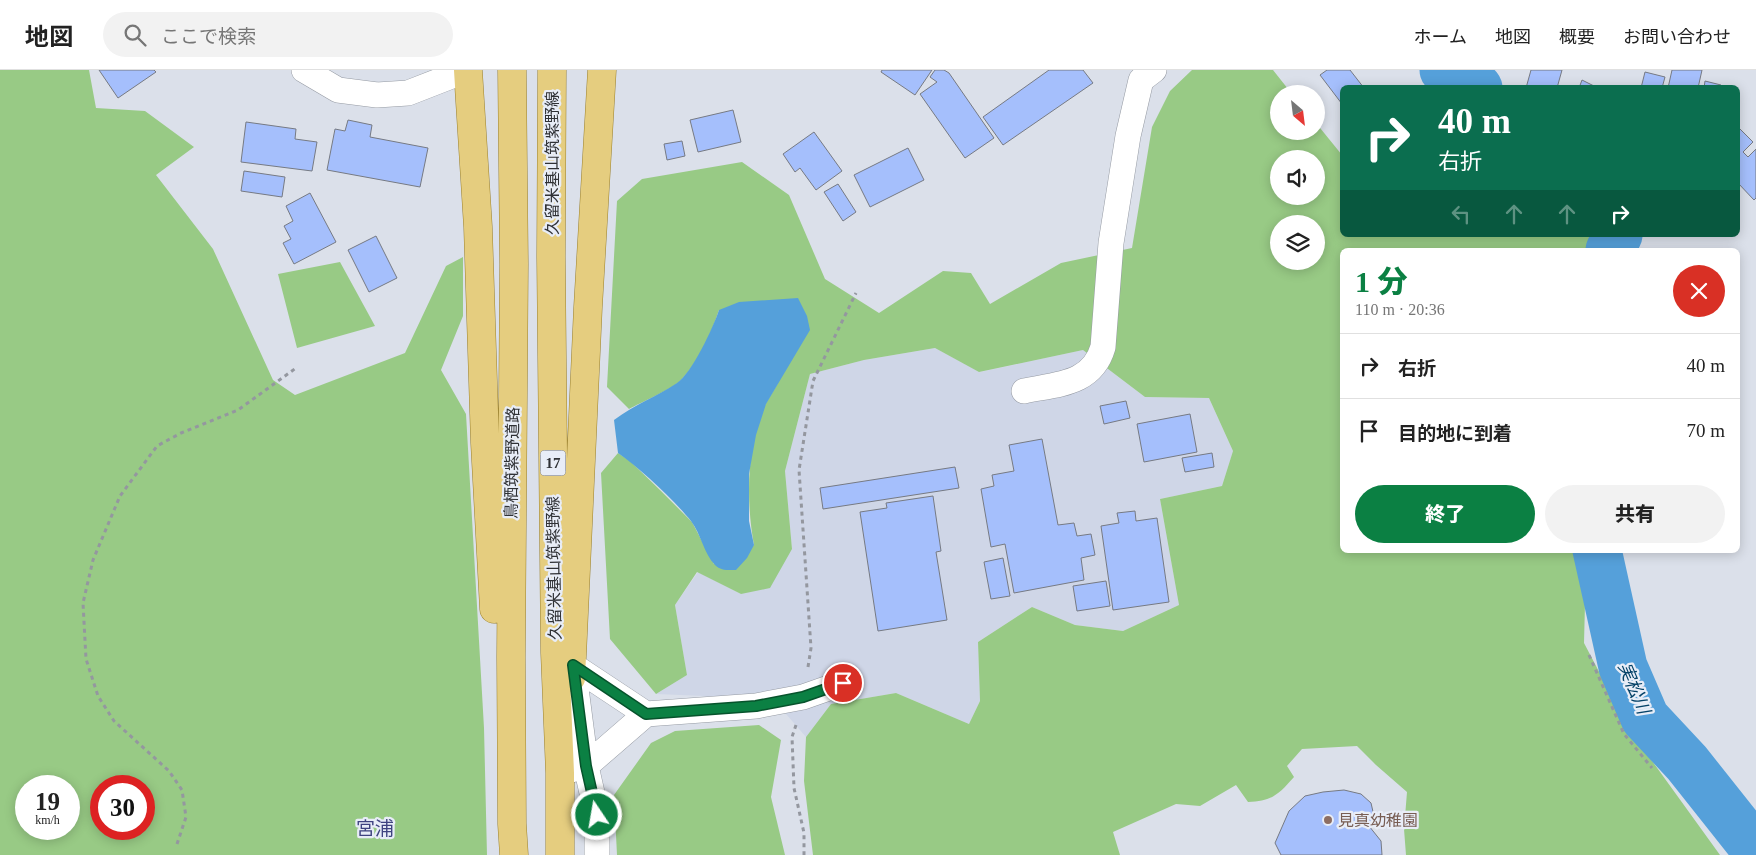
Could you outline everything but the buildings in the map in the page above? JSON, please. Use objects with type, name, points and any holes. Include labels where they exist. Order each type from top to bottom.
[{"type":"main road","points":[[468,70],[478,228],[485,443],[496,651],[512,824]]},
{"type":"main road","name":"鳥栖筑紫野道路","points":[[512,70],[514,264],[511,576],[512,824],[514,855]]},
{"type":"main road","name":"久留米基山筑紫野線","points":[[552,70],[551,257],[564,659]]},
{"type":"main road","points":[[560,855],[560,773],[564,659],[602,70]]},
{"type":"street","points":[[304,70],[338,90],[377,95],[408,94],[468,70]]},
{"type":"street","points":[[1024,391],[1072,381],[1088,373],[1099,360],[1103,347],[1111,243],[1128,136],[1141,80],[1154,70]]},
{"type":"street","points":[[564,659],[646,714]]},
{"type":"street","points":[[564,659],[597,815],[597,855]]},
{"type":"street","points":[[560,773],[586,766],[646,714],[756,706],[803,697],[843,683]]},
{"type":"path","points":[[804,855],[804,833],[794,788],[792,737],[803,697],[811,648],[799,470],[814,381],[856,293]]},
{"type":"path","points":[[178,844],[186,817],[182,790],[168,772],[114,721],[98,696],[86,659],[83,603],[93,560],[120,496],[157,446],[180,433],[238,410],[296,368]]},
{"type":"path","points":[[1589,655],[1624,734],[1652,768]]},
{"type":"shaded area","points":[[935,348],[980,372],[1083,350],[1145,397],[1209,398],[1233,451],[1222,486],[1160,499],[1179,605],[1123,631],[1075,625],[1032,607],[978,642],[980,701],[969,724],[896,693],[831,704],[806,737],[773,699],[656,694],[687,675],[675,605],[698,572],[741,594],[792,549],[785,471],[810,374],[864,360]]},
{"type":"green space","points":[[0,70],[89,70],[96,108],[145,111],[194,147],[156,175],[213,249],[273,380],[295,395],[405,353],[446,266],[463,257],[463,316],[441,370],[466,414],[484,728],[487,855],[0,855]]},
{"type":"green space","points":[[1192,70],[1273,70],[1285,85],[1270,85],[1270,140],[1325,140],[1325,134],[1340,153],[1340,237],[1640,237],[1635,248],[1340,248],[1340,553],[1583,553],[1586,564],[1584,643],[1629,729],[1720,855],[1406,855],[1404,829],[1407,792],[1357,746],[1302,749],[1287,766],[1294,777],[1279,793],[1269,798],[1248,802],[1236,785],[1200,806],[1176,804],[1113,832],[1120,855],[813,855],[804,781],[806,737],[831,704],[896,693],[969,724],[980,701],[978,642],[1032,607],[1075,625],[1123,631],[1179,605],[1160,499],[1222,486],[1233,451],[1209,398],[1145,397],[1083,350],[979,372],[935,348],[864,360],[810,374],[785,471],[792,549],[770,588],[741,594],[697,572],[675,605],[687,675],[656,694],[610,639],[601,473],[618,453],[630,461],[692,522],[714,564],[754,545],[749,492],[751,455],[759,419],[778,383],[719,310],[708,338],[693,366],[676,384],[629,409],[607,387],[617,201],[642,179],[742,162],[789,195],[825,279],[879,313],[943,271],[971,273],[990,304],[1061,263],[1132,248],[1152,127],[1170,91]]},
{"type":"green space","points":[[340,262],[375,326],[297,348],[278,274]]},
{"type":"green space","points":[[759,725],[781,740],[771,797],[785,855],[617,855],[614,795],[651,743],[675,731]]},
{"type":"water","points":[[798,298],[807,316],[810,330],[766,404],[756,435],[749,474],[749,521],[754,545],[747,558],[736,570],[722,569],[717,567],[711,560],[694,526],[684,512],[646,476],[618,453],[614,420],[683,378],[701,350],[719,310],[739,302]]},
{"type":"waterway","name":"実松川","points":[[1444,70],[1472,85]]},
{"type":"waterway","name":"実松川","points":[[1611,248],[1617,237]]},
{"type":"waterway","name":"実松川","points":[[1598,553],[1623,667],[1645,718],[1687,763],[1756,850]]},
{"type":"place","name":"見真幼稚園","points":[[1328,820]]},
{"type":"district","name":"宮浦","points":[[375,828]]},
{"type":"route","points":[[597,815],[586,766],[573,665],[646,714],[756,706],[803,697],[843,683]]}]
